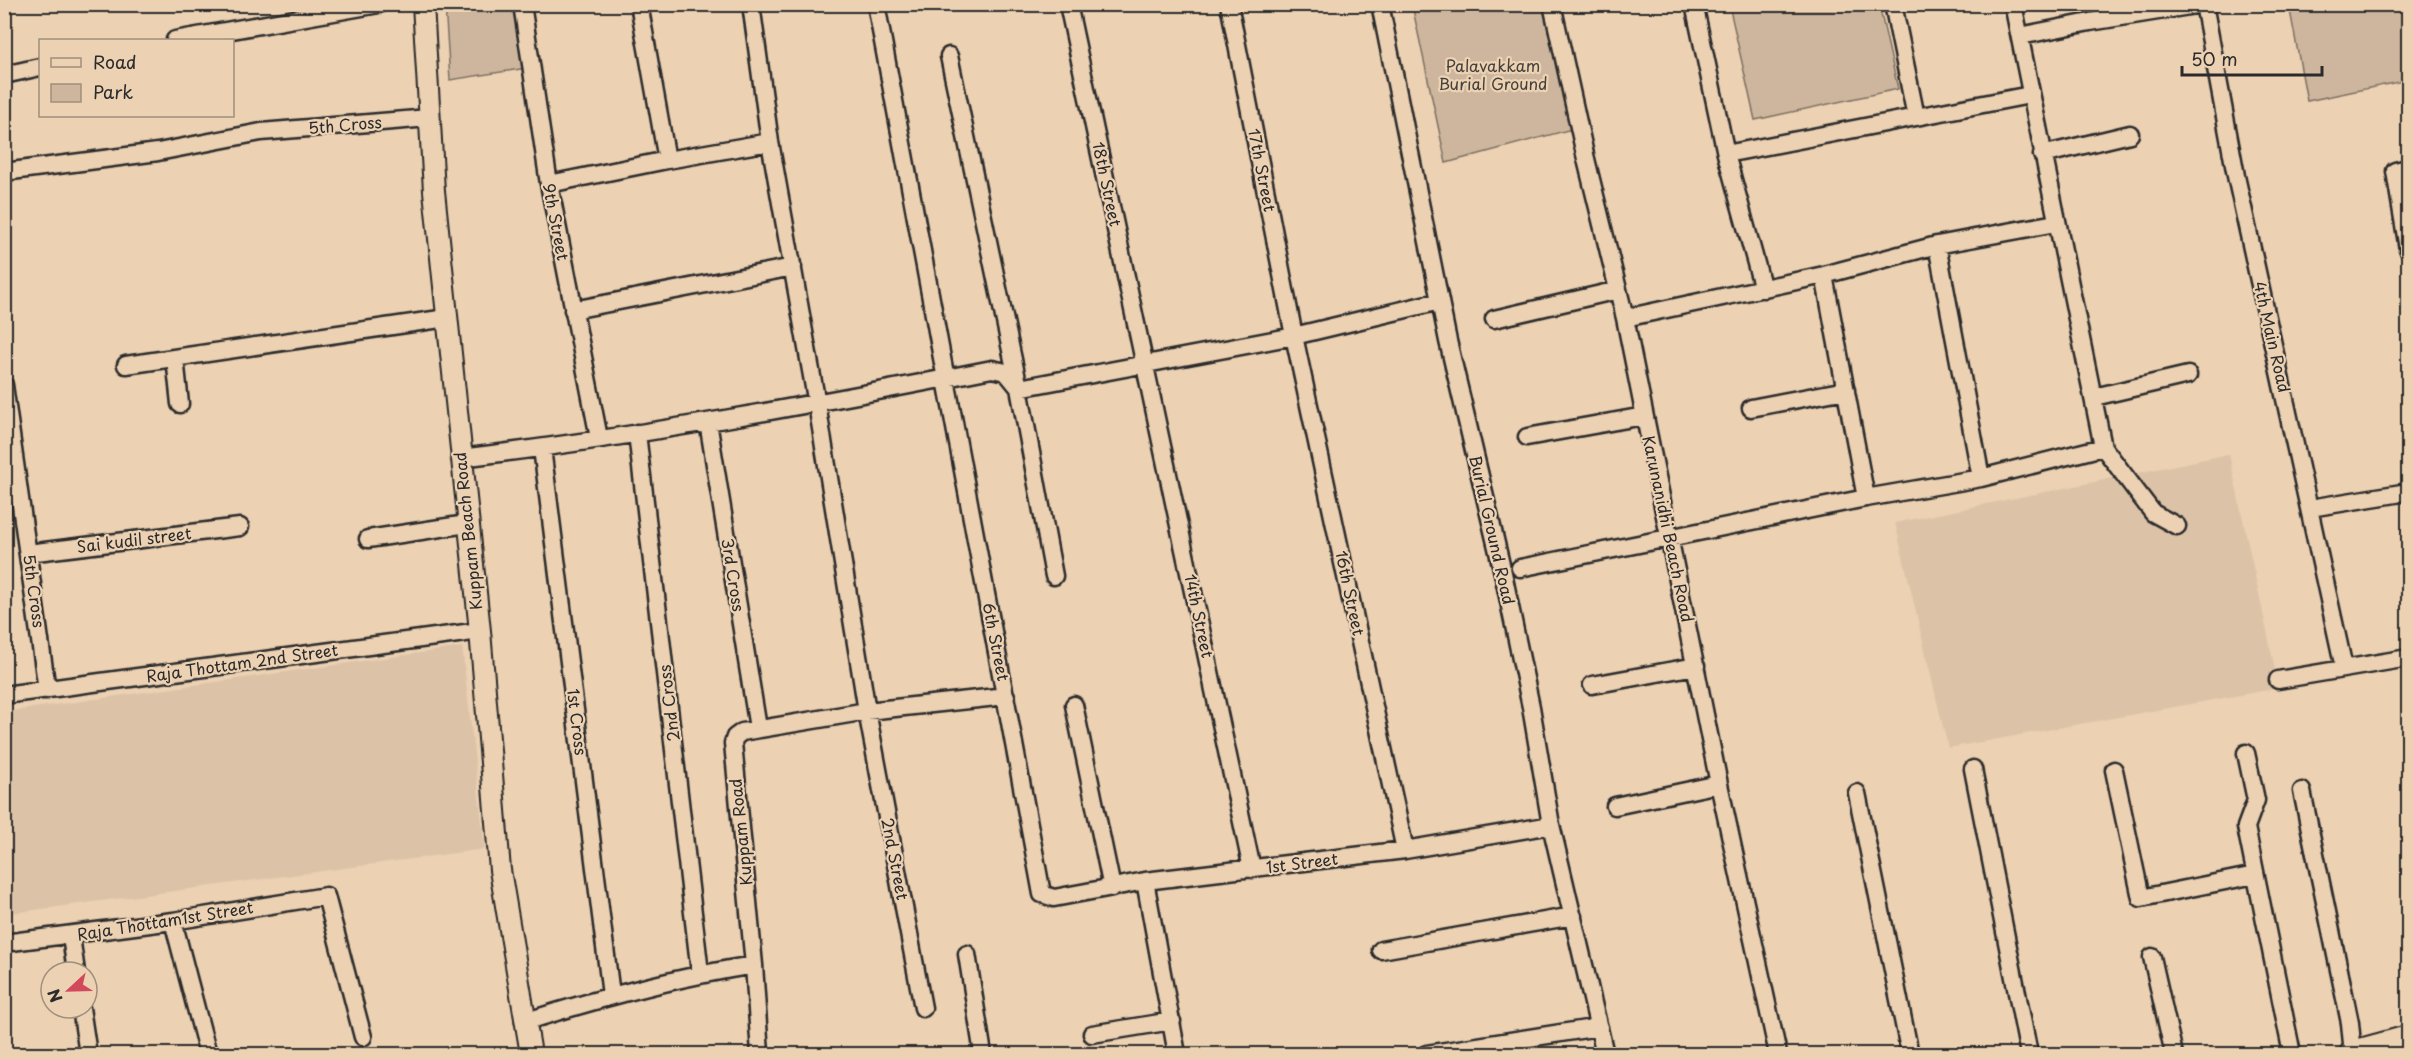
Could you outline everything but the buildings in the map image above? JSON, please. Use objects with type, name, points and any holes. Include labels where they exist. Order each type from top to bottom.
[{"type":"main road","points":[[2353,1054],[2409,1039]]},
{"type":"street","points":[[181,39],[379,4]]},
{"type":"street","name":"Kuppam Beach Road","points":[[423,4],[434,191],[460,458],[480,631],[500,870],[531,1054]]},
{"type":"street","name":"9th Street","points":[[522,4],[549,184],[599,438]]},
{"type":"street","points":[[639,4],[667,160]]},
{"type":"street","name":"2nd Street","points":[[751,4],[770,142],[817,404],[867,711],[923,1008]]},
{"type":"street","name":"6th Street","points":[[876,4],[1042,894],[1054,898]]},
{"type":"street","name":"18th Street","points":[[1068,4],[1145,363]]},
{"type":"street","name":"17th Street","points":[[1229,4],[1294,336]]},
{"type":"street","name":"Burial Ground Road","points":[[1380,4],[1440,302],[1508,595],[1531,707],[1551,825],[1605,1054]]},
{"type":"street","name":"Karunanidhi Beach Road","points":[[1552,4],[1586,159],[1625,318],[1719,784],[1778,1054]]},
{"type":"street","points":[[1695,4],[1726,154],[1763,289]]},
{"type":"street","points":[[1893,4],[1916,117]]},
{"type":"street","points":[[2013,4],[2103,447],[2153,513],[2176,526]]},
{"type":"street","points":[[2020,36],[2203,4]]},
{"type":"street","name":"4th Main Road","points":[[2203,4],[2236,176],[2344,668]]},
{"type":"street","points":[[949,56],[1019,388],[1054,576]]},
{"type":"street","points":[[4,75],[39,67]]},
{"type":"street","points":[[1726,154],[2030,95]]},
{"type":"street","name":"5th Cross","points":[[4,172],[158,152],[261,132],[429,118]]},
{"type":"street","points":[[2042,155],[2130,134]]},
{"type":"street","points":[[549,184],[770,142]]},
{"type":"street","points":[[2409,168],[2395,171],[2409,249]]},
{"type":"street","points":[[1625,318],[1824,275],[1937,245],[2056,223]]},
{"type":"street","points":[[1937,245],[1981,478]]},
{"type":"street","points":[[573,310],[793,267]]},
{"type":"street","points":[[1824,275],[1866,498]]},
{"type":"street","points":[[1494,319],[1618,290]]},
{"type":"street","points":[[1019,388],[1294,336],[1440,302]]},
{"type":"street","points":[[126,365],[447,318]]},
{"type":"street","name":"16th Street","points":[[1294,336],[1405,850]]},
{"type":"street","points":[[175,358],[180,405]]},
{"type":"street","name":"14th Street","points":[[1145,363],[1252,869]]},
{"type":"street","points":[[460,458],[542,448],[817,404],[992,369],[1006,372],[1019,388]]},
{"type":"street","points":[[2094,397],[2188,375]]},
{"type":"street","name":"5th Cross","points":[[4,385],[47,690]]},
{"type":"street","points":[[1751,408],[1846,390]]},
{"type":"street","points":[[1527,437],[1644,416]]},
{"type":"street","name":"3rd Cross","points":[[708,422],[758,728]]},
{"type":"street","name":"2nd Cross","points":[[637,433],[700,973]]},
{"type":"street","points":[[1520,568],[1866,498],[1981,478],[2103,447]]},
{"type":"street","name":"1st Cross","points":[[542,448],[611,995]]},
{"type":"street","points":[[2310,508],[2409,492]]},
{"type":"street","points":[[368,539],[467,524]]},
{"type":"street","name":"Sai kudil street","points":[[28,553],[240,527]]},
{"type":"street","name":"Raja Thottam 2nd Street","points":[[4,695],[480,631]]},
{"type":"street","points":[[2278,680],[2409,658]]},
{"type":"street","points":[[1592,685],[1696,666]]},
{"type":"street","name":"Kuppam Road","points":[[754,965],[733,743],[735,736],[758,728],[867,711],[1006,696]]},
{"type":"street","points":[[1074,705],[1112,888]]},
{"type":"street","points":[[2246,753],[2256,800],[2246,827],[2292,1054]]},
{"type":"street","points":[[1973,769],[2029,1054]]},
{"type":"street","points":[[2114,770],[2141,898],[2256,875]]},
{"type":"street","points":[[1615,806],[1719,784]]},
{"type":"street","points":[[2302,791],[2350,1023],[2353,1054]]},
{"type":"street","points":[[1857,793],[1910,1054]]},
{"type":"street","name":"1st Street","points":[[1054,898],[1145,881],[1405,850],[1551,825]]},
{"type":"street","points":[[1145,881],[1178,1054]]},
{"type":"street","name":"Raja Thottam1st Street","points":[[4,943],[71,936],[326,896],[363,1037]]},
{"type":"street","points":[[1381,950],[1573,916]]},
{"type":"street","points":[[173,921],[208,1054]]},
{"type":"street","points":[[71,936],[74,960]]},
{"type":"street","points":[[967,954],[983,1054]]},
{"type":"street","points":[[2152,957],[2174,1054]]},
{"type":"street","points":[[524,1022],[611,995],[700,973],[754,965],[760,1054]]},
{"type":"street","points":[[83,1020],[88,1054]]},
{"type":"street","points":[[1092,1034],[1172,1021]]},
{"type":"street","points":[[1426,1054],[1599,1027]]},
{"type":"shaded area","points":[[2229,454],[2279,688],[1948,748],[1895,523]]},
{"type":"shaded area","points":[[462,647],[485,849],[5,914],[5,712]]},
{"type":"green space","points":[[445,5],[518,5],[527,68],[450,80]]},
{"type":"green space","name":"Palavakkam Burial Ground","points":[[1412,5],[1543,5],[1572,129],[1446,163]]},
{"type":"green space","points":[[1729,5],[1879,5],[1898,89],[1755,120]]},
{"type":"green space","points":[[2289,5],[2408,5],[2408,80],[2307,101]]}]
